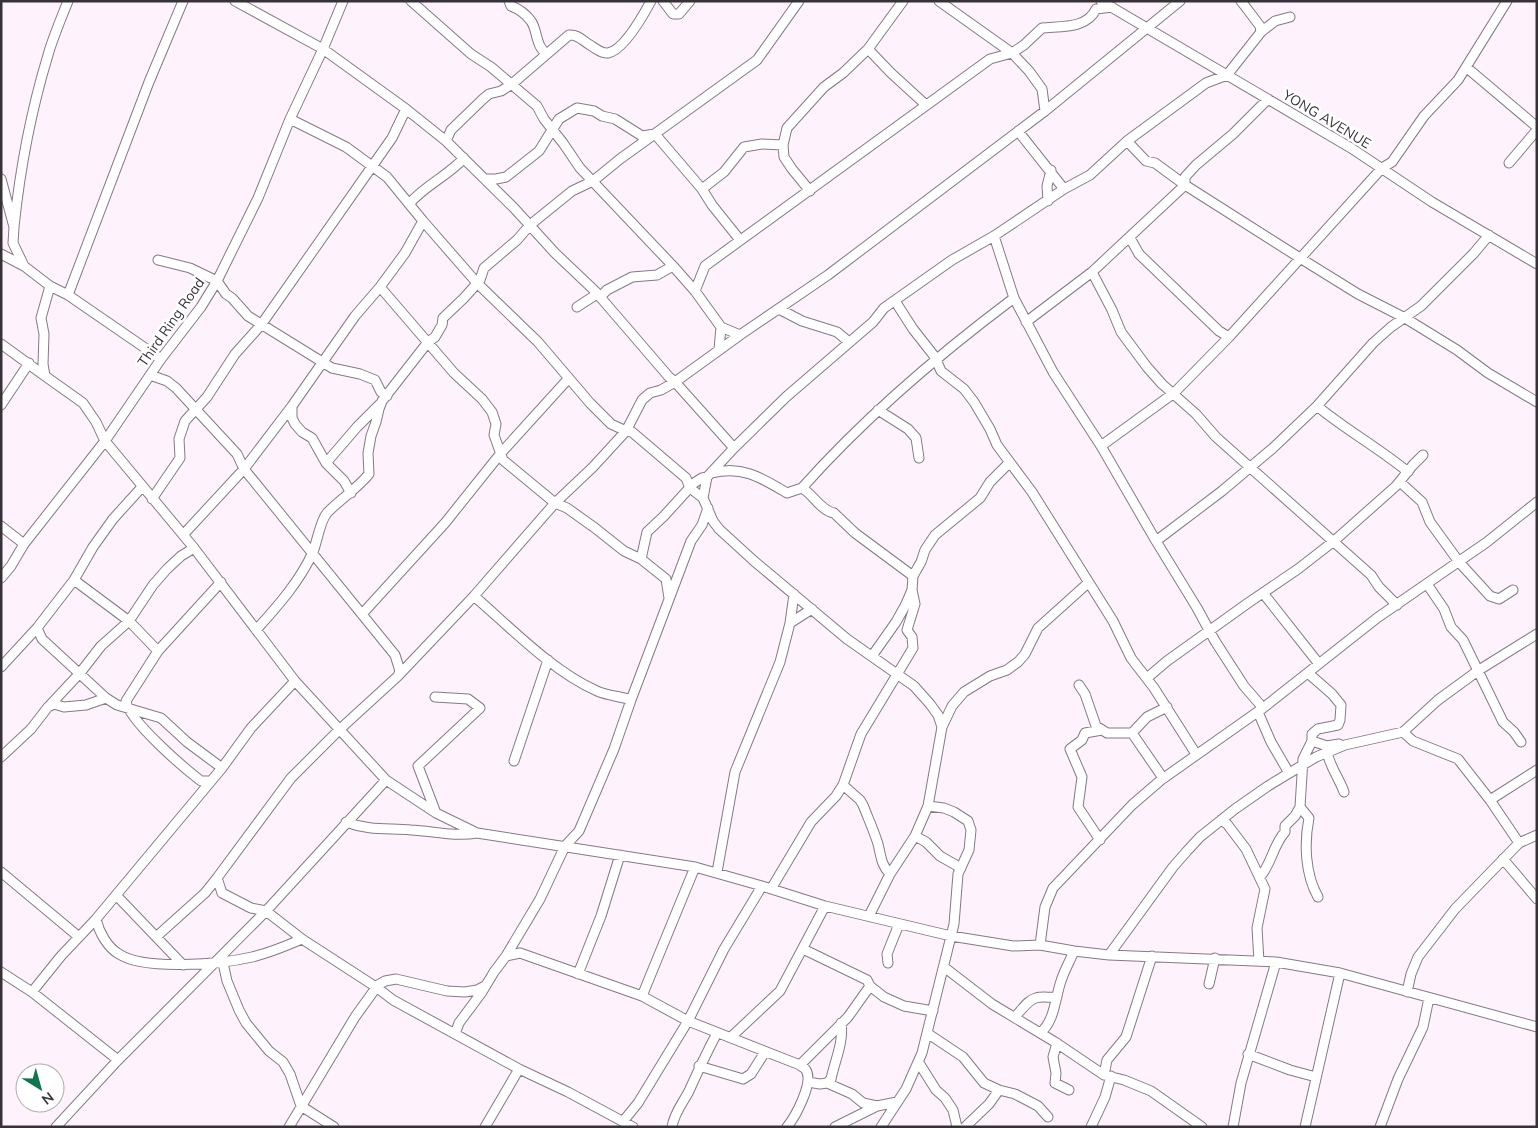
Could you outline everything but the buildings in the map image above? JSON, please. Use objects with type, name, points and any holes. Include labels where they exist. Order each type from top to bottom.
[{"type":"street","points":[[24,266],[13,243],[19,178],[48,53],[68,1]]},
{"type":"street","points":[[68,295],[112,175],[183,1]]},
{"type":"street","points":[[235,1],[323,49],[406,109],[446,141],[530,225],[555,253],[599,295],[668,377],[675,382],[734,448]]},
{"type":"street","name":"Third Ring Road","points":[[1,578],[11,566],[24,544],[105,440],[161,359],[201,307],[217,281],[258,198],[290,119],[343,1]]},
{"type":"street","points":[[411,1],[471,54],[491,67],[537,106],[580,168],[673,266],[695,291],[721,327],[740,334]]},
{"type":"street","points":[[509,1],[511,6],[522,11],[532,22],[536,38],[542,50],[547,54]]},
{"type":"street","points":[[446,141],[451,130],[483,99],[489,94],[501,91],[512,84],[569,35],[573,34],[602,52],[608,53],[613,51],[636,26],[651,1]]},
{"type":"street","points":[[663,1],[673,14],[679,14],[690,1]]},
{"type":"street","points":[[326,463],[385,398],[428,342],[435,337],[442,325],[443,318],[477,283],[484,268],[517,240],[530,225],[572,191],[593,181],[757,60],[799,1]]},
{"type":"street","points":[[810,191],[784,157],[783,145],[787,128],[824,87],[843,73],[868,48],[903,1]]},
{"type":"street","points":[[939,1],[1012,53],[1029,71],[1042,89],[1046,111]]},
{"type":"street","name":"YONG AVENUE","points":[[1101,1],[1382,168],[1432,202],[1536,261]]},
{"type":"street","points":[[156,937],[205,893],[292,778],[339,730],[398,676],[474,596],[555,502],[593,467],[626,431],[642,400],[650,393],[661,390],[675,382],[740,334],[828,275],[1046,111],[1180,1]]},
{"type":"street","points":[[1241,1],[1260,26],[1261,32]]},
{"type":"street","points":[[1101,446],[1174,393],[1229,337],[1382,168],[1392,162],[1424,116],[1448,91],[1466,67],[1507,1]]},
{"type":"street","points":[[695,291],[704,266],[990,59],[1012,53],[1024,45],[1042,28],[1066,27],[1079,24],[1088,19],[1096,9],[1112,7]]},
{"type":"street","points":[[703,498],[709,475],[734,448],[786,397],[873,322],[884,308],[952,260],[994,236],[1064,189],[1090,176],[1127,141],[1206,83],[1227,75],[1261,32],[1275,21],[1290,17]]},
{"type":"street","points":[[868,48],[891,73],[926,104]]},
{"type":"street","points":[[1466,67],[1537,128],[1509,162]]},
{"type":"street","points":[[1026,322],[1092,272],[1121,247],[1185,185],[1186,177],[1196,165],[1233,134],[1268,99]]},
{"type":"street","points":[[485,179],[506,177],[539,151],[559,119],[577,108],[594,111],[602,116],[615,119],[642,136],[655,134]]},
{"type":"street","points":[[152,498],[180,458],[179,439],[185,421],[207,398],[235,354],[261,325],[392,138],[406,109]]},
{"type":"street","points":[[290,119],[346,147],[388,177],[477,283],[538,342],[590,403],[611,424],[632,432],[682,473],[690,488],[703,498],[713,520],[719,528],[754,561],[812,608],[846,639],[914,686],[938,715],[942,727]]},
{"type":"street","points":[[1018,131],[1064,189]]},
{"type":"street","points":[[655,134],[702,189],[712,205],[740,240]]},
{"type":"street","points":[[1127,141],[1146,161],[1155,163],[1185,185],[1300,258],[1358,294],[1405,318],[1488,373],[1537,402]]},
{"type":"street","points":[[702,189],[724,172],[744,147],[762,144],[783,145]]},
{"type":"street","points":[[410,204],[421,191],[456,167],[464,158]]},
{"type":"street","points":[[1048,201],[1047,186],[1050,170]]},
{"type":"street","points":[[1,179],[14,227]]},
{"type":"street","points":[[183,535],[244,469],[292,406],[355,316],[380,287],[405,253],[423,221]]},
{"type":"street","points":[[1156,541],[1251,467],[1318,406],[1373,344],[1391,327],[1421,306],[1474,254],[1489,235]]},
{"type":"street","points":[[994,236],[1014,298],[1053,372],[1101,446],[1209,631],[1261,710],[1271,742],[1289,773]]},
{"type":"street","points":[[1130,238],[1139,254],[1219,331],[1229,337]]},
{"type":"street","points":[[1121,247],[1139,254]]},
{"type":"street","points":[[1,254],[24,266],[50,286],[68,295],[161,359]]},
{"type":"street","points":[[158,260],[190,268],[217,281],[226,294],[248,316],[332,368],[360,374],[375,380],[385,398]]},
{"type":"street","points":[[577,307],[632,277],[657,275],[673,266]]},
{"type":"street","points":[[1092,272],[1121,332],[1162,384],[1174,393],[1216,437],[1286,501],[1371,575],[1378,587],[1397,605]]},
{"type":"street","points":[[45,376],[43,364],[44,334],[41,318],[50,286]]},
{"type":"street","points":[[380,287],[454,372],[482,399],[492,412],[496,424],[494,435],[503,460],[555,502],[567,508],[624,551],[641,559],[666,579],[669,598]]},
{"type":"street","points":[[641,559],[647,532],[694,483],[702,478],[726,469],[760,476],[787,493],[802,488],[848,437],[878,410],[977,326],[1014,298]]},
{"type":"street","points":[[895,301],[913,330],[937,360],[941,372],[969,395],[974,402],[985,419],[997,445],[1032,492],[1118,630],[1131,658],[1167,707],[1196,754]]},
{"type":"street","points":[[779,309],[802,321],[838,332],[850,342]]},
{"type":"street","points":[[720,349],[721,327]]},
{"type":"street","points":[[1,344],[83,404],[96,422],[105,440],[221,582],[295,681],[386,780],[436,813],[477,833]]},
{"type":"street","points":[[1,405],[29,363]]},
{"type":"street","points":[[150,375],[167,381],[196,409],[237,454],[244,469],[395,655],[400,670],[398,676]]},
{"type":"street","points":[[362,613],[445,523],[501,453],[569,378]]},
{"type":"street","points":[[256,630],[276,608],[300,575],[313,553],[326,514],[351,493],[369,474],[368,453],[371,436],[385,398]]},
{"type":"street","points":[[292,406],[292,418],[295,424],[302,432],[312,438],[326,463],[344,481],[351,493]]},
{"type":"street","points":[[1318,406],[1348,431],[1378,448],[1408,472]]},
{"type":"street","points":[[878,410],[908,429],[916,438],[919,458]]},
{"type":"street","points":[[1147,678],[1334,541],[1400,482],[1423,455]]},
{"type":"street","points":[[629,1124],[625,1119],[638,1103],[688,1021],[724,949],[811,822],[836,796],[843,785],[862,734],[913,648],[912,637],[907,630],[907,626],[915,604],[912,590],[913,576],[925,550],[935,535],[980,498],[990,482],[1009,463]]},
{"type":"street","points":[[1400,482],[1422,502],[1430,522],[1459,562],[1490,596],[1499,599],[1513,590]]},
{"type":"street","points":[[1,667],[37,628],[74,580],[93,547],[113,519],[142,487]]},
{"type":"street","points":[[802,488],[823,507],[834,513],[855,532],[913,576]]},
{"type":"street","points":[[1040,945],[1044,907],[1053,888],[1132,805],[1163,778],[1261,710],[1397,605],[1459,562],[1537,502]]},
{"type":"street","points":[[455,1034],[458,1024],[506,956],[540,899],[565,846],[579,831],[614,749],[691,541],[702,525],[708,508]]},
{"type":"street","points":[[1,526],[24,544]]},
{"type":"street","points":[[1,757],[31,729],[101,646],[129,621],[167,569],[181,556],[194,548]]},
{"type":"street","points":[[666,579],[678,575]]},
{"type":"street","points":[[74,580],[129,621],[158,651]]},
{"type":"street","points":[[211,781],[201,781],[188,771],[138,723],[126,707],[126,701],[158,651],[221,582]]},
{"type":"street","points":[[869,916],[890,874],[915,836],[928,806],[942,727],[952,706],[964,692],[990,676],[1007,670],[1018,662],[1025,654],[1038,628],[1088,583]]},
{"type":"street","points":[[1427,584],[1444,609],[1451,627],[1463,640],[1503,722],[1521,742]]},
{"type":"street","points":[[872,656],[896,622],[912,590]]},
{"type":"street","points":[[1263,593],[1319,664]]},
{"type":"street","points":[[716,872],[735,772],[780,662],[790,622],[794,594]]},
{"type":"street","points":[[474,596],[548,660],[565,672],[598,691],[631,700]]},
{"type":"street","points":[[790,622],[812,608]]},
{"type":"street","points":[[37,628],[42,639],[106,698],[117,705],[161,718],[187,742],[222,768]]},
{"type":"street","points":[[1109,955],[1173,867],[1200,837],[1221,820],[1268,786],[1327,752],[1403,732],[1438,700],[1479,670],[1537,634]]},
{"type":"street","points":[[27,638],[42,639]]},
{"type":"street","points":[[514,761],[548,660]]},
{"type":"street","points":[[1260,877],[1266,870],[1274,853],[1277,840],[1285,832],[1285,826],[1295,816],[1300,807],[1303,760],[1312,741],[1312,734],[1318,729],[1338,725],[1340,720],[1341,705],[1332,694],[1308,673]]},
{"type":"street","points":[[32,992],[61,956],[96,919],[222,768],[251,728],[295,681]]},
{"type":"street","points":[[1079,684],[1085,694],[1096,726],[1107,733],[1132,733],[1147,717],[1167,707]]},
{"type":"street","points":[[435,697],[468,698],[480,708],[418,766],[436,813]]},
{"type":"street","points":[[48,708],[54,704],[64,707],[86,705],[106,698]]},
{"type":"street","points":[[1100,840],[1078,807],[1082,777],[1070,749],[1082,740],[1085,733],[1102,730]]},
{"type":"street","points":[[1403,732],[1412,741],[1458,759],[1490,800],[1519,843]]},
{"type":"street","points":[[1132,733],[1163,778]]},
{"type":"street","points":[[1312,741],[1327,746],[1338,744],[1344,746]]},
{"type":"street","points":[[1327,752],[1330,764],[1344,792]]},
{"type":"street","points":[[1490,800],[1537,770]]},
{"type":"street","points":[[56,1127],[118,1060],[219,963],[386,780]]},
{"type":"street","points":[[843,785],[863,805],[878,844],[884,869],[890,874]]},
{"type":"street","points":[[881,1127],[919,1064],[954,924],[958,874],[969,850],[971,830],[968,821],[944,808],[928,806]]},
{"type":"street","points":[[1300,807],[1309,818],[1306,849],[1314,890],[1318,897]]},
{"type":"street","points":[[1221,820],[1227,824],[1246,849],[1265,889],[1257,928],[1259,961]]},
{"type":"street","points":[[346,822],[377,830],[410,830],[463,835],[477,833],[695,867],[825,906],[951,936],[1013,946],[1040,945],[1074,952],[1109,955],[1276,962],[1340,973],[1537,1027]]},
{"type":"street","points":[[1407,992],[1411,974],[1418,957],[1455,909],[1519,843],[1537,835]]},
{"type":"street","points":[[915,836],[926,842],[940,856],[961,868]]},
{"type":"street","points":[[578,974],[601,916],[620,855]]},
{"type":"street","points":[[1503,858],[1537,899]]},
{"type":"street","points":[[642,996],[695,867]]},
{"type":"street","points":[[1,872],[79,937]]},
{"type":"street","points":[[217,878],[222,893],[251,908],[266,911],[302,939],[393,1000],[518,1069],[568,1092],[629,1124]]},
{"type":"street","points":[[116,895],[183,965]]},
{"type":"street","points":[[731,1037],[780,991],[825,906]]},
{"type":"street","points":[[96,919],[102,935],[120,955],[132,959],[183,965],[219,963],[254,957],[302,939]]},
{"type":"street","points":[[888,964],[887,954],[899,924]]},
{"type":"street","points":[[803,948],[866,980],[870,986],[884,997],[904,1006],[933,1011]]},
{"type":"street","points":[[1040,1033],[1045,1029],[1061,981],[1074,952]]},
{"type":"street","points":[[506,956],[520,953],[642,996],[688,1021],[800,1065],[806,1070],[808,1082],[806,1092],[787,1127]]},
{"type":"street","points":[[1091,1127],[1105,1097],[1107,1060],[1126,1036],[1152,956]]},
{"type":"street","points":[[1209,984],[1214,958]]},
{"type":"street","points":[[1233,1127],[1248,1054],[1276,962]]},
{"type":"street","points":[[219,963],[238,1010],[246,1023],[269,1050],[283,1062],[290,1074],[301,1106],[334,1127]]},
{"type":"street","points":[[944,967],[992,1004],[1107,1076],[1124,1080],[1151,1091],[1202,1127]]},
{"type":"street","points":[[1,972],[32,992],[118,1060]]},
{"type":"street","points":[[1305,1127],[1340,973]]},
{"type":"street","points":[[289,1127],[355,1017],[376,987],[385,981],[396,979],[454,992],[477,990],[485,986]]},
{"type":"street","points":[[800,1065],[848,1017],[870,986]]},
{"type":"street","points":[[1014,1017],[1036,997],[1057,997]]},
{"type":"street","points":[[1380,1127],[1398,1079],[1422,1026],[1429,998]]},
{"type":"street","points":[[828,1083],[841,1044],[842,1023]]},
{"type":"street","points":[[672,1127],[673,1118],[718,1033]]},
{"type":"street","points":[[927,1033],[963,1057],[984,1083],[999,1090],[1015,1094],[1038,1106],[1048,1117]]},
{"type":"street","points":[[1057,1044],[1054,1057],[1055,1083],[1069,1090]]},
{"type":"street","points":[[699,1066],[743,1079],[751,1074],[765,1052]]},
{"type":"street","points":[[1248,1054],[1290,1070],[1316,1077]]},
{"type":"street","points":[[919,1064],[936,1090],[945,1098],[953,1110],[957,1127]]},
{"type":"street","points":[[485,1127],[518,1069]]},
{"type":"street","points":[[808,1082],[828,1083],[852,1094],[863,1103],[877,1106]]},
{"type":"street","points":[[965,1127],[989,1104],[999,1090]]},
{"type":"street","points":[[835,1127],[877,1106],[897,1102]]}]
